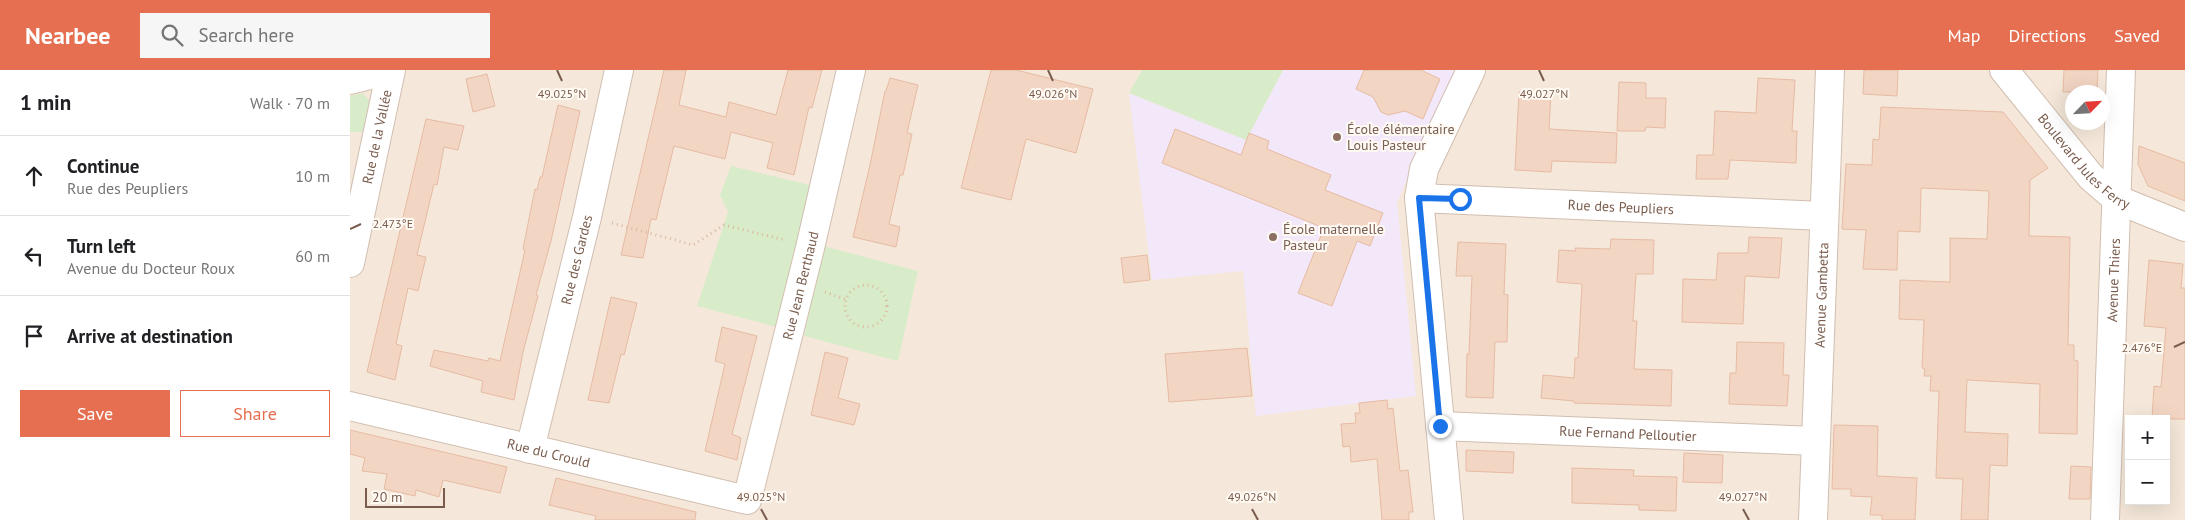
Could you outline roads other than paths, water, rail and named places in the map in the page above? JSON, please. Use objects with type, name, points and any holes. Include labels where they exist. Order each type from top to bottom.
[{"type":"street","points":[[350,80],[390,70]]},
{"type":"street","name":"Rue de la Vallée","points":[[350,263],[390,70]]},
{"type":"street","name":"Rue des Gardes","points":[[530,449],[587,217],[619,70]]},
{"type":"street","name":"Rue Jean Berthaud","points":[[747,500],[810,248],[851,70]]},
{"type":"street","points":[[1449,520],[1419,198],[1424,169],[1471,70]]},
{"type":"street","name":"Avenue Gambetta","points":[[1813,520],[1830,70]]},
{"type":"street","name":"Boulevard Jules Ferry","points":[[2004,70],[2091,177],[2118,200],[2185,227]]},
{"type":"street","name":"Avenue Thiers","points":[[2105,520],[2115,230],[2118,200],[2116,162],[2121,70]]},
{"type":"street","name":"Rue des Peupliers","points":[[1419,198],[1824,216]]},
{"type":"street","name":"Rue du Crould","points":[[350,406],[747,500]]},
{"type":"street","name":"Rue Fernand Pelloutier","points":[[1440,426],[1815,441]]},
{"type":"place","name":"École élémentaire Louis Pasteur","points":[[1337,137]]},
{"type":"place","name":"École maternelle Pasteur","points":[[1273,237]]}]
